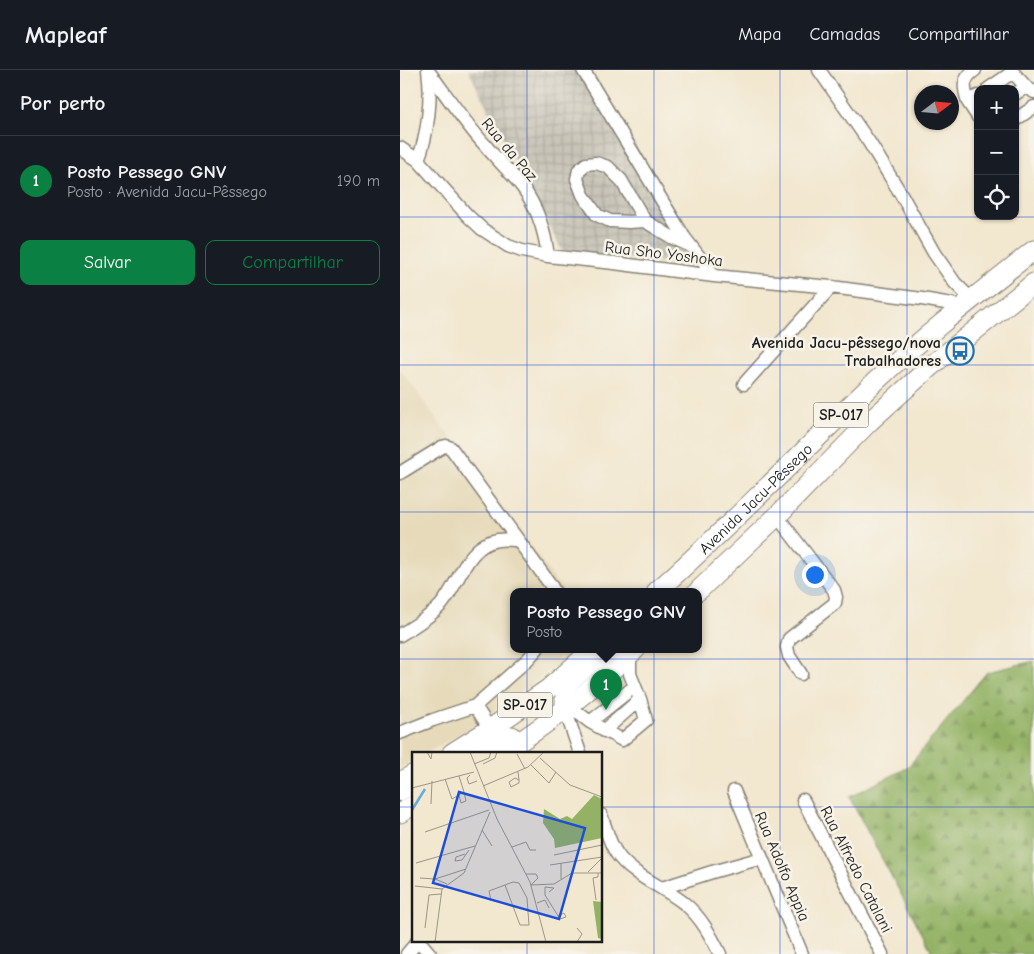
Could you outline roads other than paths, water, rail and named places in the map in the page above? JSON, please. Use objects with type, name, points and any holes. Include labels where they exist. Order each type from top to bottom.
[{"type":"highway","name":"Avenida Jacu-Pêssego","points":[[660,588],[877,380],[928,334],[1034,250]]},
{"type":"highway","name":"Avenida Jacu-Pêssego","points":[[701,588],[777,516],[903,390],[1034,283]]},
{"type":"highway","points":[[672,588],[679,572]]},
{"type":"highway","name":"SP-017","points":[[454,752],[525,708],[588,653]]},
{"type":"highway","points":[[525,708],[540,704],[567,708],[566,686],[604,653]]},
{"type":"highway","name":"SP-017","points":[[503,752],[585,694],[576,690],[576,684],[624,653]]},
{"type":"highway","points":[[487,752],[537,720],[539,715],[537,710],[525,708]]},
{"type":"highway","points":[[400,782],[412,775]]},
{"type":"highway","points":[[400,813],[412,806]]},
{"type":"street","points":[[583,70],[659,197],[691,246],[714,276]]},
{"type":"street","points":[[819,70],[869,142],[934,253],[967,303]]},
{"type":"street","points":[[973,99],[964,88],[964,80],[974,70]]},
{"type":"street","points":[[418,160],[427,124],[429,99],[428,71]]},
{"type":"street","name":"Rua da Paz","points":[[428,71],[484,144],[524,189],[539,219],[547,243],[548,256]]},
{"type":"street","points":[[993,85],[1012,71],[1030,89]]},
{"type":"street","points":[[1019,117],[1034,107]]},
{"type":"street","name":"Rua Sho Yoshoka","points":[[400,148],[418,160],[482,229],[508,246],[522,251],[548,256],[714,276],[967,303]]},
{"type":"street","points":[[645,221],[610,221],[597,215],[583,195],[577,179],[579,170],[586,164],[596,163],[608,167],[621,180],[645,221],[673,238],[691,246]]},
{"type":"street","points":[[744,384],[831,287]]},
{"type":"street","points":[[400,473],[442,446],[449,447],[454,451],[552,588]]},
{"type":"street","points":[[777,516],[834,590],[836,596],[835,604],[789,639],[787,648],[789,656],[801,674]]},
{"type":"street","points":[[400,635],[440,606],[452,590],[474,552],[481,546],[497,540],[518,540]]},
{"type":"street","points":[[400,733],[476,706],[533,653]]},
{"type":"street","points":[[567,708],[622,740],[646,720],[630,674],[627,653]]},
{"type":"street","points":[[590,722],[635,686]]},
{"type":"street","points":[[604,731],[640,699]]},
{"type":"street","points":[[476,706],[490,729]]},
{"type":"street","points":[[567,708],[580,752]]},
{"type":"street","points":[[400,795],[412,788]]},
{"type":"street","name":"Rua Adolfo Appia","points":[[734,791],[802,954]]},
{"type":"street","name":"Rua Alfredo Catalani","points":[[804,800],[882,954]]},
{"type":"street","points":[[602,817],[617,854],[629,866],[685,903],[700,919],[720,954]]},
{"type":"street","points":[[662,888],[762,858]]},
{"type":"street","points":[[407,954],[417,942]]},
{"type":"street","points":[[421,942],[430,954]]},
{"type":"place","name":"Avenida Jacu-pêssego/nova Trabalhadores","points":[[960,351]]},
{"type":"place","name":"Posto Pessego GNV","points":[[606,710]]}]
